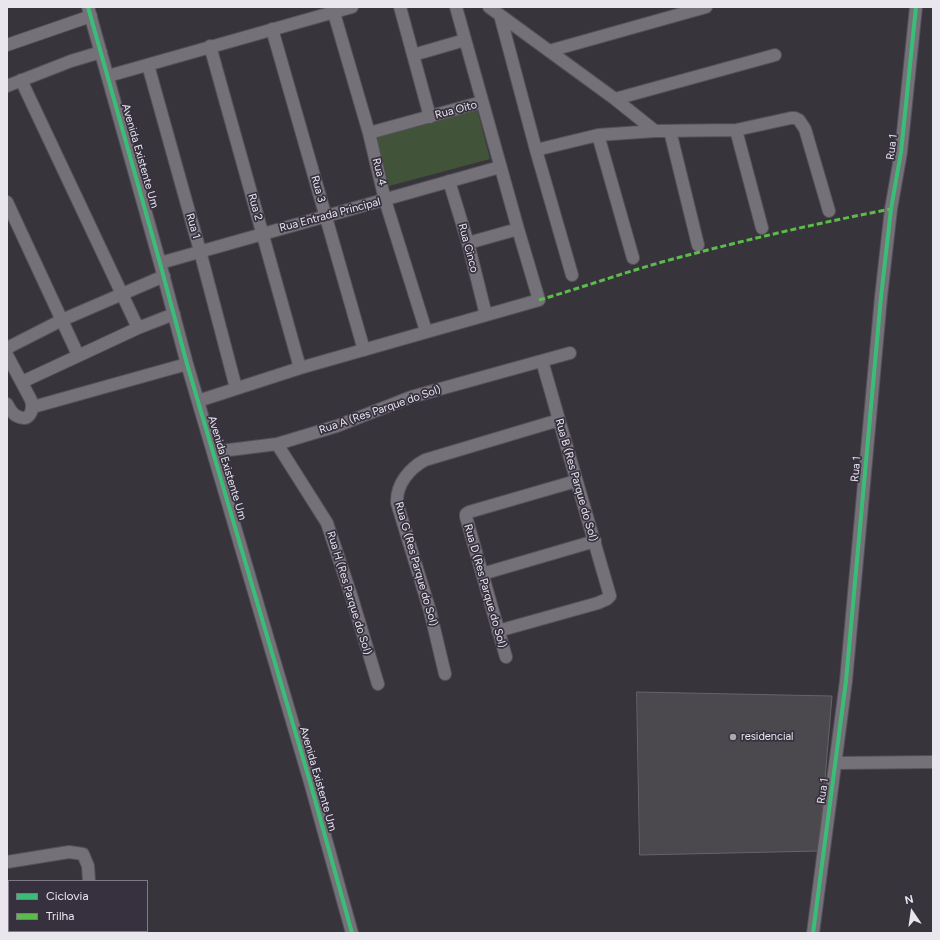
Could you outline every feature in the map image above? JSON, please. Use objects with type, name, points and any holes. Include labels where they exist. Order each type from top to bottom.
[{"type":"street","points":[[108,76],[352,7]]},
{"type":"street","points":[[400,7],[430,117]]},
{"type":"street","points":[[198,401],[300,368],[539,300],[464,40],[456,7]]},
{"type":"street","points":[[489,7],[615,99],[655,131]]},
{"type":"street","points":[[549,51],[706,7]]},
{"type":"street","name":"Rua 1","points":[[813,933],[846,681],[881,297],[891,208],[901,152],[916,7]]},
{"type":"street","points":[[7,45],[90,12]]},
{"type":"street","name":"Avenida Existente Um","points":[[90,12],[164,276],[187,364],[310,782],[352,933]]},
{"type":"street","name":"Rua 4","points":[[334,12],[369,134],[385,200],[426,331]]},
{"type":"street","points":[[500,15],[536,150],[572,275]]},
{"type":"street","name":"Rua 3","points":[[272,29],[364,350]]},
{"type":"street","points":[[414,56],[464,40]]},
{"type":"street","name":"Rua 2","points":[[210,46],[300,368]]},
{"type":"street","points":[[7,86],[20,80],[101,52]]},
{"type":"street","points":[[615,99],[775,55]]},
{"type":"street","name":"Rua 1","points":[[148,65],[200,251],[236,388]]},
{"type":"street","points":[[20,80],[138,328]]},
{"type":"street","name":"Rua Oito","points":[[369,134],[482,102]]},
{"type":"street","points":[[536,150],[598,135],[655,131],[736,130],[794,118],[799,120],[805,129],[829,211]]},
{"type":"street","points":[[736,130],[762,228]]},
{"type":"street","points":[[670,131],[698,246]]},
{"type":"street","points":[[598,135],[633,258]]},
{"type":"street","name":"Rua Entrada Principal","points":[[160,262],[385,200],[500,166]]},
{"type":"street","name":"Rua Cinco","points":[[449,181],[468,243],[486,315]]},
{"type":"street","points":[[7,202],[78,355]]},
{"type":"street","points":[[468,243],[518,229]]},
{"type":"street","points":[[7,348],[62,320],[164,276]]},
{"type":"street","points":[[22,382],[138,328],[174,314]]},
{"type":"street","name":"Rua A (Res Parque do Sol)","points":[[213,452],[277,444],[337,426],[411,397],[570,353]]},
{"type":"street","points":[[7,355],[22,382],[33,407],[29,416],[23,418],[17,417],[11,412],[7,404]]},
{"type":"street","name":"Rua B (Res Parque do Sol)","points":[[498,631],[598,603],[608,598],[609,594],[542,361]]},
{"type":"street","points":[[33,407],[187,364]]},
{"type":"street","name":"Rua G (Res Parque do Sol)","points":[[445,674],[430,611],[397,503],[399,488],[411,470],[425,460],[559,420]]},
{"type":"street","name":"Rua H (Res Parque do Sol)","points":[[277,444],[327,523],[378,684]]},
{"type":"street","name":"Rua D (Res Parque do Sol)","points":[[506,657],[466,514],[576,481]]},
{"type":"street","points":[[482,574],[595,542]]},
{"type":"street","points":[[836,763],[933,762]]},
{"type":"street","points":[[7,862],[69,852],[82,854],[88,866],[89,880]]},
{"type":"green space","points":[[477,109],[490,159],[389,186],[376,136]]},
{"type":"building","name":"residencial","points":[[637,692],[832,696],[819,851],[640,855]]},
{"type":"marked path","points":[[539,300],[700,252],[809,226],[891,209]]},
{"type":"cycle path","points":[[88,7],[187,364],[310,782],[352,933]]},
{"type":"cycle path","points":[[813,933],[846,681],[881,297],[891,209],[901,152],[916,7]]},
{"type":"place","name":"residencial","points":[[733,737]]}]
